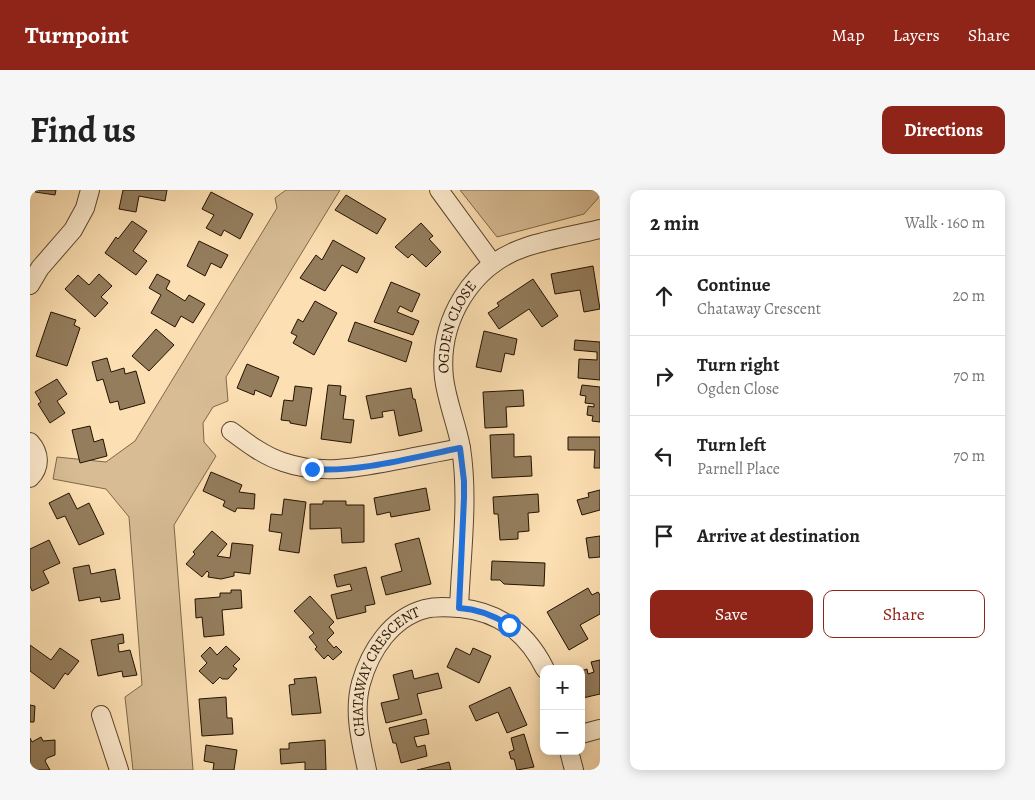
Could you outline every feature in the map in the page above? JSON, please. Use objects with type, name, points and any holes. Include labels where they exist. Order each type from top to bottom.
[{"type":"street","points":[[30,284],[40,268],[73,230],[85,208],[90,190]]},
{"type":"street","name":"OGDEN CLOSE","points":[[439,190],[493,264]]},
{"type":"street","name":"OGDEN CLOSE","points":[[459,608],[464,481],[460,448],[444,378],[446,337],[454,312],[474,280],[493,264],[525,247],[600,229]]},
{"type":"street","points":[[231,431],[256,449],[283,462],[312,469],[356,468],[460,448]]},
{"type":"street","points":[[30,442],[35,448],[38,458],[37,467],[30,478]]},
{"type":"street","name":"CHATAWAY CRESCENT","points":[[367,770],[358,722],[360,684],[369,660],[382,639],[398,623],[417,611],[448,606],[470,608],[493,615],[513,627],[531,645],[543,665]]},
{"type":"street","points":[[101,715],[119,770]]},
{"type":"street","points":[[585,733],[600,729]]},
{"type":"street","points":[[571,755],[574,770]]},
{"type":"shaded area","points":[[286,190],[340,190],[226,377],[228,401],[213,407],[203,423],[204,442],[216,456],[174,525],[193,770],[133,770],[125,697],[142,685],[129,517],[106,489],[53,479],[57,457],[106,462],[135,441],[277,208],[275,198]]},
{"type":"shaded area","points":[[460,190],[600,190],[600,196],[584,214],[497,237]]},
{"type":"building","points":[[36,190],[56,190],[55,195],[35,192]]},
{"type":"building","points":[[123,190],[167,190],[165,201],[139,196],[136,212],[119,209]]},
{"type":"building","points":[[211,192],[253,214],[240,239],[224,230],[221,236],[206,228],[214,215],[202,209]]},
{"type":"building","points":[[346,195],[386,219],[377,234],[335,210]]},
{"type":"building","points":[[132,221],[147,231],[133,251],[147,261],[136,275],[105,253],[116,237],[118,239]]},
{"type":"building","points":[[421,223],[433,236],[429,239],[441,252],[426,267],[412,254],[408,258],[395,247]]},
{"type":"building","points":[[333,240],[365,258],[357,273],[342,265],[325,291],[300,278],[316,255],[322,260]]},
{"type":"building","points":[[199,241],[228,255],[221,268],[211,263],[205,276],[187,266]]},
{"type":"building","points":[[593,266],[600,309],[584,312],[580,290],[555,294],[551,274]]},
{"type":"building","points":[[99,274],[112,286],[101,297],[108,303],[95,317],[65,289],[78,275],[89,285]]},
{"type":"building","points":[[157,274],[170,281],[166,289],[185,301],[189,295],[205,304],[193,323],[181,316],[175,327],[151,313],[161,295],[149,288]]},
{"type":"building","points":[[533,279],[558,316],[542,327],[529,309],[499,329],[488,313],[499,306],[497,303]]},
{"type":"building","points":[[391,282],[420,294],[412,312],[400,306],[397,312],[419,321],[413,335],[374,322]]},
{"type":"building","points":[[315,301],[337,313],[314,355],[293,343],[297,336],[291,333],[298,319],[303,322]]},
{"type":"building","points":[[51,312],[76,320],[74,325],[80,328],[67,366],[36,356]]},
{"type":"building","points":[[355,322],[412,342],[406,362],[348,341]]},
{"type":"building","points":[[156,329],[174,345],[149,371],[132,356]]},
{"type":"building","points":[[484,331],[517,339],[514,355],[505,353],[501,372],[476,367]]},
{"type":"building","points":[[575,340],[600,342],[600,380],[578,378],[579,359],[597,360],[597,352],[574,350]]},
{"type":"building","points":[[107,358],[111,372],[124,368],[125,374],[136,371],[145,403],[120,410],[118,401],[110,403],[103,379],[97,381],[92,362]]},
{"type":"building","points":[[247,364],[279,377],[271,397],[255,390],[254,395],[237,388]]},
{"type":"building","points":[[57,379],[67,394],[57,401],[65,413],[50,423],[38,404],[41,402],[35,392]]},
{"type":"building","points":[[328,385],[341,386],[340,395],[346,396],[343,419],[354,420],[351,443],[321,439]]},
{"type":"building","points":[[582,385],[600,387],[600,422],[592,421],[593,416],[587,415],[588,406],[594,407],[594,404],[585,403],[586,396],[580,395]]},
{"type":"building","points":[[295,386],[312,388],[306,426],[281,420],[284,400],[293,401]]},
{"type":"building","points":[[411,388],[422,431],[399,436],[394,410],[382,412],[383,417],[371,419],[366,396]]},
{"type":"building","points":[[523,390],[524,406],[506,407],[507,427],[485,428],[483,392]]},
{"type":"building","points":[[90,426],[94,442],[103,439],[107,456],[80,463],[72,430]]},
{"type":"building","points":[[514,434],[514,457],[531,456],[532,476],[492,478],[490,435]]},
{"type":"building","points":[[568,437],[600,437],[600,468],[594,468],[595,450],[568,450]]},
{"type":"building","points":[[211,472],[242,485],[239,492],[255,494],[254,509],[237,508],[235,512],[223,506],[225,501],[203,491]]},
{"type":"building","points":[[426,488],[430,510],[391,517],[390,512],[377,515],[374,498]]},
{"type":"building","points":[[600,490],[600,510],[582,515],[577,500],[589,497],[588,493]]},
{"type":"building","points":[[69,493],[77,509],[89,503],[104,534],[79,545],[65,516],[57,519],[49,503]]},
{"type":"building","points":[[538,494],[539,512],[528,513],[529,531],[518,532],[518,539],[500,540],[498,514],[494,514],[493,497]]},
{"type":"building","points":[[284,499],[306,502],[299,553],[279,550],[282,533],[269,531],[271,514],[282,515]]},
{"type":"building","points":[[323,501],[346,501],[346,505],[364,505],[364,542],[342,543],[341,528],[310,529],[310,504],[323,504]]},
{"type":"building","points":[[212,531],[227,544],[217,556],[230,558],[232,543],[253,545],[250,574],[234,572],[234,576],[221,579],[208,577],[209,573],[207,571],[202,577],[186,564],[195,554],[193,552]]},
{"type":"building","points":[[600,536],[600,557],[589,558],[586,538]]},
{"type":"building","points":[[419,538],[431,584],[386,595],[381,577],[402,571],[395,544]]},
{"type":"building","points":[[49,540],[60,563],[43,571],[49,583],[32,591],[30,586],[30,549]]},
{"type":"building","points":[[492,561],[545,563],[544,586],[504,584],[500,580],[491,580]]},
{"type":"building","points":[[89,565],[91,574],[115,569],[120,599],[101,602],[100,597],[79,601],[73,568]]},
{"type":"building","points":[[366,567],[375,604],[365,606],[366,612],[337,619],[331,595],[352,590],[350,584],[337,587],[334,575]]},
{"type":"building","points":[[588,588],[592,595],[598,592],[600,595],[600,614],[580,625],[588,639],[569,650],[547,612]]},
{"type":"building","points":[[231,590],[241,590],[242,608],[222,610],[224,635],[204,637],[202,617],[196,618],[195,599],[220,597],[220,593],[231,593]]},
{"type":"building","points":[[310,596],[334,622],[329,627],[334,633],[327,640],[334,648],[336,646],[342,652],[333,660],[328,655],[324,659],[315,649],[317,647],[309,637],[314,633],[294,611]]},
{"type":"building","points":[[123,634],[124,643],[118,644],[119,652],[130,650],[137,675],[123,677],[122,671],[98,676],[91,640]]},
{"type":"building","points":[[30,645],[51,660],[60,648],[79,661],[68,675],[65,673],[54,689],[30,671]]},
{"type":"building","points":[[226,646],[240,659],[233,666],[237,669],[228,679],[220,677],[213,684],[199,671],[207,663],[201,656],[210,647],[217,655]]},
{"type":"building","points":[[456,648],[470,655],[473,648],[491,656],[479,683],[447,667]]},
{"type":"building","points":[[600,660],[600,694],[585,698],[585,670],[587,669],[588,674],[594,672],[591,662]]},
{"type":"building","points":[[412,670],[414,679],[438,673],[442,688],[417,694],[422,714],[386,723],[381,703],[399,699],[393,675]]},
{"type":"building","points":[[316,677],[321,713],[292,715],[289,685],[295,684],[294,679]]},
{"type":"building","points":[[510,687],[527,725],[507,733],[498,712],[476,721],[469,706]]},
{"type":"building","points":[[226,697],[227,718],[232,718],[233,734],[202,736],[199,699]]},
{"type":"building","points":[[30,705],[35,706],[34,722],[30,722]]},
{"type":"building","points":[[426,719],[429,734],[414,737],[417,747],[425,745],[427,756],[401,763],[396,743],[393,743],[389,728]]},
{"type":"building","points":[[524,734],[534,767],[517,770],[514,759],[511,759],[509,752],[514,750],[511,738]]},
{"type":"building","points":[[41,737],[43,741],[55,740],[55,755],[47,758],[45,761],[50,770],[30,770],[30,738],[32,742]]},
{"type":"building","points":[[325,740],[326,770],[305,770],[305,762],[281,764],[280,749],[289,749],[289,743]]},
{"type":"building","points":[[206,745],[237,750],[234,770],[213,770],[214,763],[204,761]]},
{"type":"building","points":[[449,762],[451,770],[417,770]]},
{"type":"route","points":[[312,469],[356,468],[460,448],[464,498],[459,608],[470,608],[493,615],[509,625]]}]
